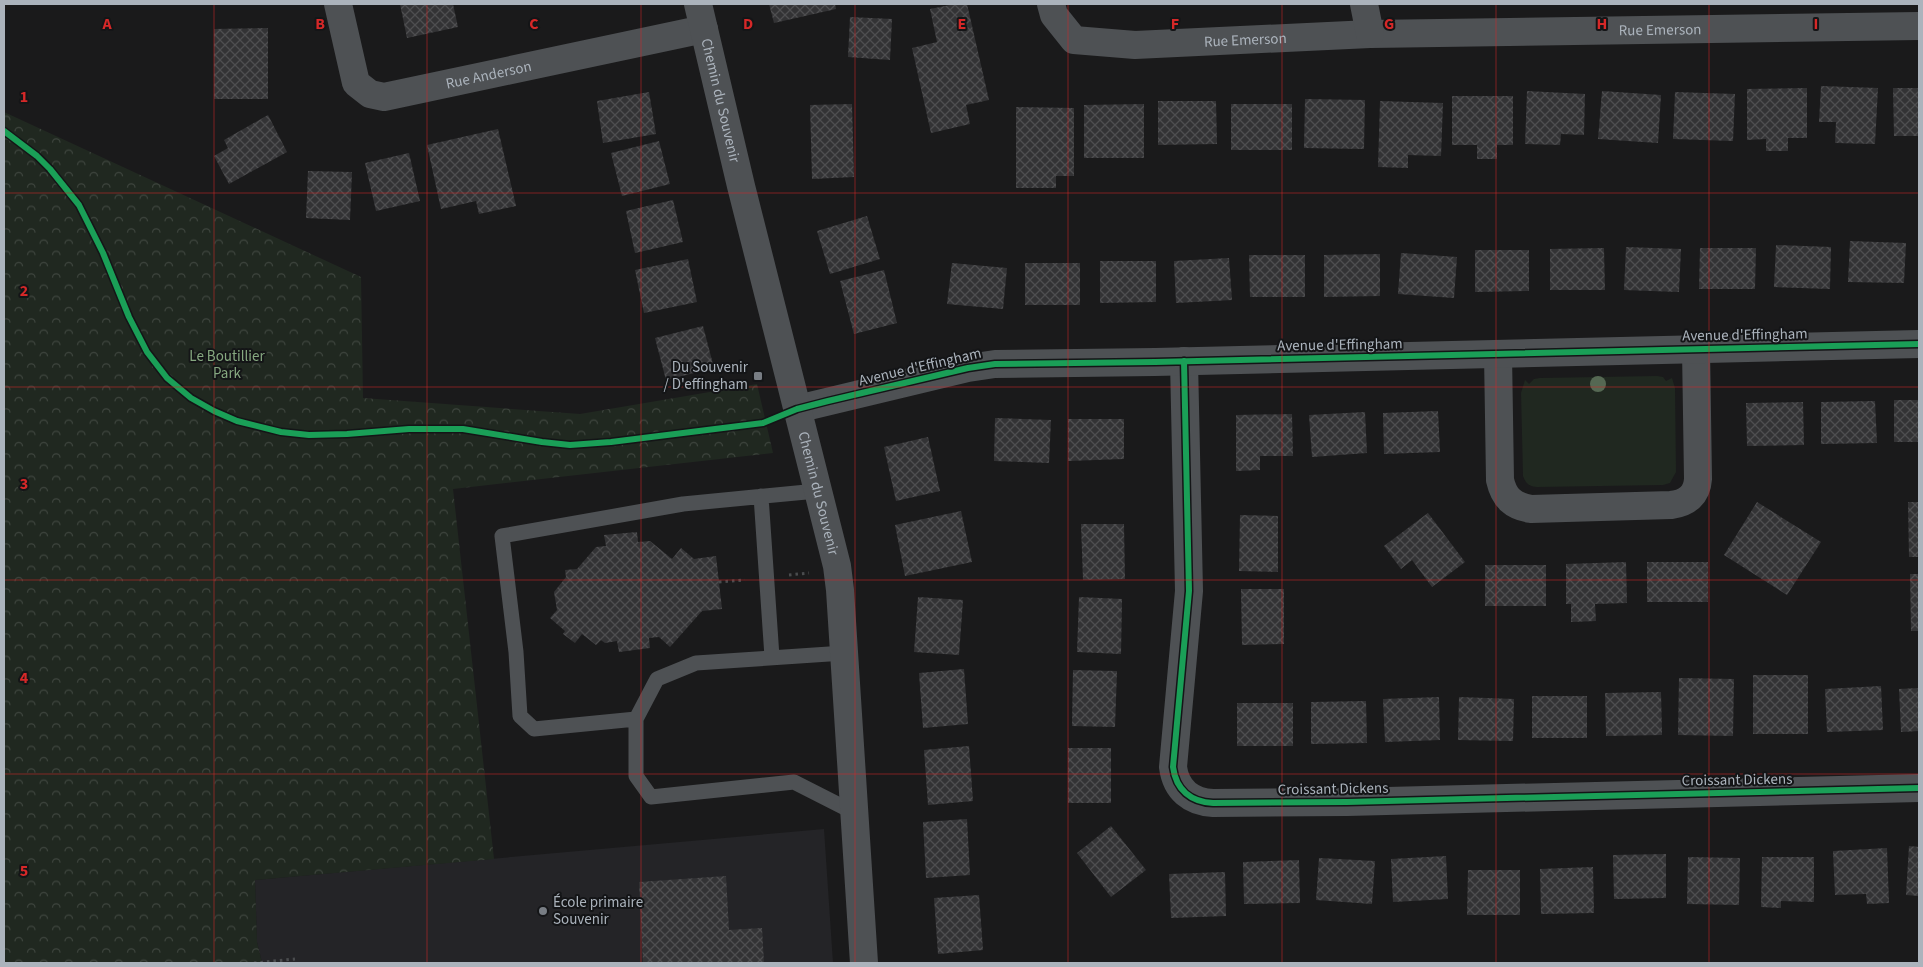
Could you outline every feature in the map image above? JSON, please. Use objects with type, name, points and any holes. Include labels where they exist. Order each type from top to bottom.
[{"type":"street","name":"Rue Anderson","points":[[338,4],[356,83],[370,94],[380,97],[436,87],[701,16]]},
{"type":"street","name":"Rue Emerson","points":[[1051,4],[1054,15],[1074,40],[1135,45],[1370,34],[1919,26]]},
{"type":"street","points":[[1364,4],[1370,34]]},
{"type":"street","name":"Chemin du Souvenir","points":[[701,16],[817,492],[837,566],[864,963]]},
{"type":"street","name":"Avenue d'Effingham","points":[[797,409],[982,365],[1919,344]]},
{"type":"street","name":"Avenue d'Effingham","points":[[1498,354],[1500,480],[1505,496],[1516,505],[1531,509],[1671,505],[1684,502],[1690,498],[1698,486],[1696,349]]},
{"type":"street","name":"Croissant Dickens","points":[[1184,361],[1189,591],[1173,767],[1176,781],[1189,797],[1198,801],[1213,803],[1347,802],[1919,788]]},
{"type":"lane","points":[[636,719],[534,728],[520,716],[516,652],[502,536],[683,504],[817,492]]},
{"type":"lane","points":[[762,496],[772,658]]},
{"type":"lane","points":[[844,653],[696,662],[657,679],[636,719],[636,776],[651,797],[794,782],[855,812]]},
{"type":"path","points":[[784,576],[809,573]]},
{"type":"path","points":[[719,582],[748,579]]},
{"type":"path","points":[[254,963],[295,959]]},
{"type":"shaded area","name":"École primaire Souvenir","points":[[824,829],[833,963],[262,963],[257,942],[255,880]]},
{"type":"green space","name":"Le Boutillier Park","points":[[4,112],[361,277],[363,398],[580,414],[757,384],[773,453],[453,489],[494,859],[255,880],[257,942],[262,963],[4,963]]},
{"type":"green space","points":[[1663,377],[1666,381],[1672,378],[1675,388],[1676,472],[1670,483],[1663,485],[1537,487],[1527,483],[1523,476],[1521,393],[1525,380],[1529,384],[1534,379],[1540,378]]},
{"type":"building","points":[[400,4],[453,4],[458,27],[407,38]]},
{"type":"building","points":[[769,4],[835,4],[836,9],[774,23]]},
{"type":"building","points":[[955,4],[967,4],[989,100],[966,105],[970,124],[931,133],[912,48],[937,42],[930,9]]},
{"type":"building","points":[[850,17],[892,19],[890,60],[848,57]]},
{"type":"building","points":[[268,28],[268,99],[214,99],[214,29]]},
{"type":"building","points":[[1821,86],[1878,88],[1875,144],[1835,143],[1836,122],[1819,122]]},
{"type":"building","points":[[1807,88],[1807,138],[1788,138],[1788,151],[1766,151],[1766,139],[1747,140],[1747,89]]},
{"type":"building","points":[[1893,88],[1919,88],[1919,136],[1894,136]]},
{"type":"building","points":[[1527,91],[1585,94],[1584,135],[1561,134],[1560,145],[1525,144]]},
{"type":"building","points":[[1602,91],[1661,95],[1658,143],[1598,139]]},
{"type":"building","points":[[649,92],[656,134],[603,143],[597,101]]},
{"type":"building","points":[[1675,92],[1735,94],[1733,141],[1673,139]]},
{"type":"building","points":[[1452,96],[1513,96],[1513,145],[1497,145],[1497,159],[1477,159],[1477,145],[1452,145]]},
{"type":"building","points":[[1305,99],[1365,100],[1364,149],[1304,148]]},
{"type":"building","points":[[1158,101],[1216,101],[1217,144],[1158,145]]},
{"type":"building","points":[[1380,101],[1443,103],[1441,156],[1408,155],[1408,168],[1378,167]]},
{"type":"building","points":[[852,104],[854,177],[812,179],[810,105]]},
{"type":"building","points":[[1144,104],[1144,158],[1084,158],[1084,105]]},
{"type":"building","points":[[1231,104],[1292,104],[1292,150],[1231,150]]},
{"type":"building","points":[[1016,107],[1074,108],[1074,176],[1056,176],[1056,188],[1016,188]]},
{"type":"building","points":[[268,115],[287,152],[229,184],[214,156],[228,148],[224,140]]},
{"type":"building","points":[[498,129],[516,206],[479,214],[476,201],[441,209],[427,145]]},
{"type":"building","points":[[659,141],[670,184],[622,196],[611,153]]},
{"type":"building","points":[[409,153],[420,201],[376,211],[365,163]]},
{"type":"building","points":[[308,171],[352,172],[350,220],[306,218]]},
{"type":"building","points":[[673,200],[683,242],[635,253],[626,211]]},
{"type":"building","points":[[867,216],[880,259],[830,274],[817,231]]},
{"type":"building","points":[[1850,241],[1906,243],[1904,283],[1848,282]]},
{"type":"building","points":[[1776,245],[1831,247],[1830,289],[1774,287]]},
{"type":"building","points":[[1626,247],[1681,249],[1679,292],[1624,290]]},
{"type":"building","points":[[1604,248],[1605,290],[1550,290],[1550,249]]},
{"type":"building","points":[[1700,248],[1756,248],[1755,289],[1699,289]]},
{"type":"building","points":[[1475,250],[1529,250],[1529,291],[1475,292]]},
{"type":"building","points":[[1401,253],[1457,257],[1454,298],[1398,294]]},
{"type":"building","points":[[1380,254],[1380,296],[1324,297],[1324,255]]},
{"type":"building","points":[[1249,255],[1305,255],[1305,297],[1250,297]]},
{"type":"building","points":[[1229,258],[1232,300],[1176,303],[1174,261]]},
{"type":"building","points":[[688,259],[697,302],[644,313],[635,270]]},
{"type":"building","points":[[1100,261],[1156,261],[1156,302],[1100,303]]},
{"type":"building","points":[[952,263],[1007,268],[1003,309],[947,304]]},
{"type":"building","points":[[1025,263],[1080,263],[1080,305],[1025,305]]},
{"type":"building","points":[[884,270],[897,323],[854,334],[840,281]]},
{"type":"building","points":[[703,326],[714,368],[666,380],[655,338]]},
{"type":"building","points":[[1894,400],[1919,400],[1919,442],[1894,442]]},
{"type":"building","points":[[1875,401],[1877,443],[1821,444],[1821,402]]},
{"type":"building","points":[[1803,402],[1804,445],[1747,446],[1746,403]]},
{"type":"building","points":[[1438,411],[1440,452],[1384,454],[1383,413]]},
{"type":"building","points":[[1365,412],[1367,453],[1312,457],[1309,415]]},
{"type":"building","points":[[1292,414],[1293,456],[1260,456],[1260,470],[1236,471],[1236,415]]},
{"type":"building","points":[[995,418],[1051,420],[1049,463],[994,461]]},
{"type":"building","points":[[1068,419],[1124,419],[1124,459],[1068,461]]},
{"type":"building","points":[[928,437],[940,491],[896,501],[884,447]]},
{"type":"building","points":[[1757,502],[1821,542],[1787,595],[1724,555]]},
{"type":"building","points":[[1908,502],[1919,502],[1919,557],[1909,557]]},
{"type":"building","points":[[961,511],[972,562],[905,576],[895,525]]},
{"type":"building","points":[[1428,513],[1465,562],[1432,587],[1412,560],[1401,569],[1384,546]]},
{"type":"building","points":[[1240,515],[1278,516],[1278,572],[1239,571]]},
{"type":"building","points":[[1081,524],[1124,524],[1125,579],[1083,580]]},
{"type":"building","points":[[637,532],[638,542],[650,541],[672,559],[681,548],[694,559],[716,556],[722,609],[702,611],[670,647],[659,637],[649,638],[650,648],[619,652],[617,641],[605,643],[601,640],[596,645],[582,634],[575,643],[563,634],[565,631],[550,618],[557,610],[554,592],[566,577],[565,570],[577,569],[596,547],[606,546],[604,535]]},
{"type":"building","points":[[1626,562],[1627,603],[1595,604],[1596,621],[1571,622],[1571,604],[1566,604],[1566,564]]},
{"type":"building","points":[[1647,562],[1708,562],[1708,602],[1647,602]]},
{"type":"building","points":[[1485,565],[1546,565],[1546,606],[1485,606]]},
{"type":"building","points":[[1910,574],[1919,574],[1919,631],[1911,631]]},
{"type":"building","points":[[1241,589],[1284,589],[1284,644],[1242,645]]},
{"type":"building","points":[[918,597],[963,600],[959,655],[914,652]]},
{"type":"building","points":[[1079,597],[1122,599],[1121,654],[1077,652]]},
{"type":"building","points":[[964,669],[968,724],[923,728],[919,673]]},
{"type":"building","points":[[1073,670],[1117,671],[1115,727],[1072,726]]},
{"type":"building","points":[[1753,675],[1808,675],[1808,734],[1753,734]]},
{"type":"building","points":[[1679,678],[1734,679],[1733,736],[1678,735]]},
{"type":"building","points":[[1881,686],[1883,730],[1827,732],[1825,689]]},
{"type":"building","points":[[1919,688],[1919,731],[1901,732],[1899,689]]},
{"type":"building","points":[[1661,692],[1662,735],[1606,736],[1605,693]]},
{"type":"building","points":[[1532,696],[1587,696],[1587,738],[1532,738]]},
{"type":"building","points":[[1439,697],[1440,740],[1385,742],[1383,699]]},
{"type":"building","points":[[1459,697],[1514,699],[1513,741],[1458,740]]},
{"type":"building","points":[[1366,701],[1367,743],[1311,744],[1311,702]]},
{"type":"building","points":[[1237,703],[1293,703],[1293,746],[1237,746]]},
{"type":"building","points":[[969,746],[973,801],[928,805],[924,750]]},
{"type":"building","points":[[1068,748],[1111,748],[1111,803],[1068,803]]},
{"type":"building","points":[[967,819],[970,875],[926,878],[923,822]]},
{"type":"building","points":[[1111,826],[1146,870],[1111,897],[1077,853]]},
{"type":"building","points":[[1909,846],[1919,847],[1919,896],[1906,895]]},
{"type":"building","points":[[1887,848],[1889,903],[1867,904],[1866,894],[1835,895],[1833,851]]},
{"type":"building","points":[[1666,854],[1666,898],[1614,899],[1613,855]]},
{"type":"building","points":[[1446,856],[1448,899],[1393,902],[1391,859]]},
{"type":"building","points":[[1688,857],[1740,858],[1739,905],[1687,904]]},
{"type":"building","points":[[1762,857],[1814,857],[1814,902],[1781,901],[1781,908],[1761,907]]},
{"type":"building","points":[[1319,858],[1375,861],[1372,904],[1316,900]]},
{"type":"building","points":[[1299,860],[1300,903],[1244,904],[1243,862]]},
{"type":"building","points":[[1593,867],[1594,913],[1541,914],[1540,869]]},
{"type":"building","points":[[1468,870],[1520,870],[1520,915],[1467,915]]},
{"type":"building","points":[[1225,872],[1226,916],[1171,918],[1169,874]]},
{"type":"building","points":[[726,876],[729,930],[762,928],[764,963],[643,963],[639,882]]},
{"type":"building","points":[[979,895],[983,950],[938,954],[934,898]]},
{"type":"cycle path","points":[[4,131],[37,156],[79,205],[103,253],[129,317],[147,352],[167,378],[191,398],[214,411],[237,421],[281,432],[309,435],[409,429],[463,429],[570,445],[611,442],[763,423],[797,409],[828,401],[968,368],[995,364],[1919,344]]},
{"type":"cycle path","points":[[1184,361],[1189,591],[1173,767],[1177,782],[1191,797],[1213,803],[1347,802],[1919,788]]},
{"type":"place","name":"Du Souvenir / D'effingham","points":[[758,376]]},
{"type":"place","name":"École primaire Souvenir","points":[[543,911]]}]
